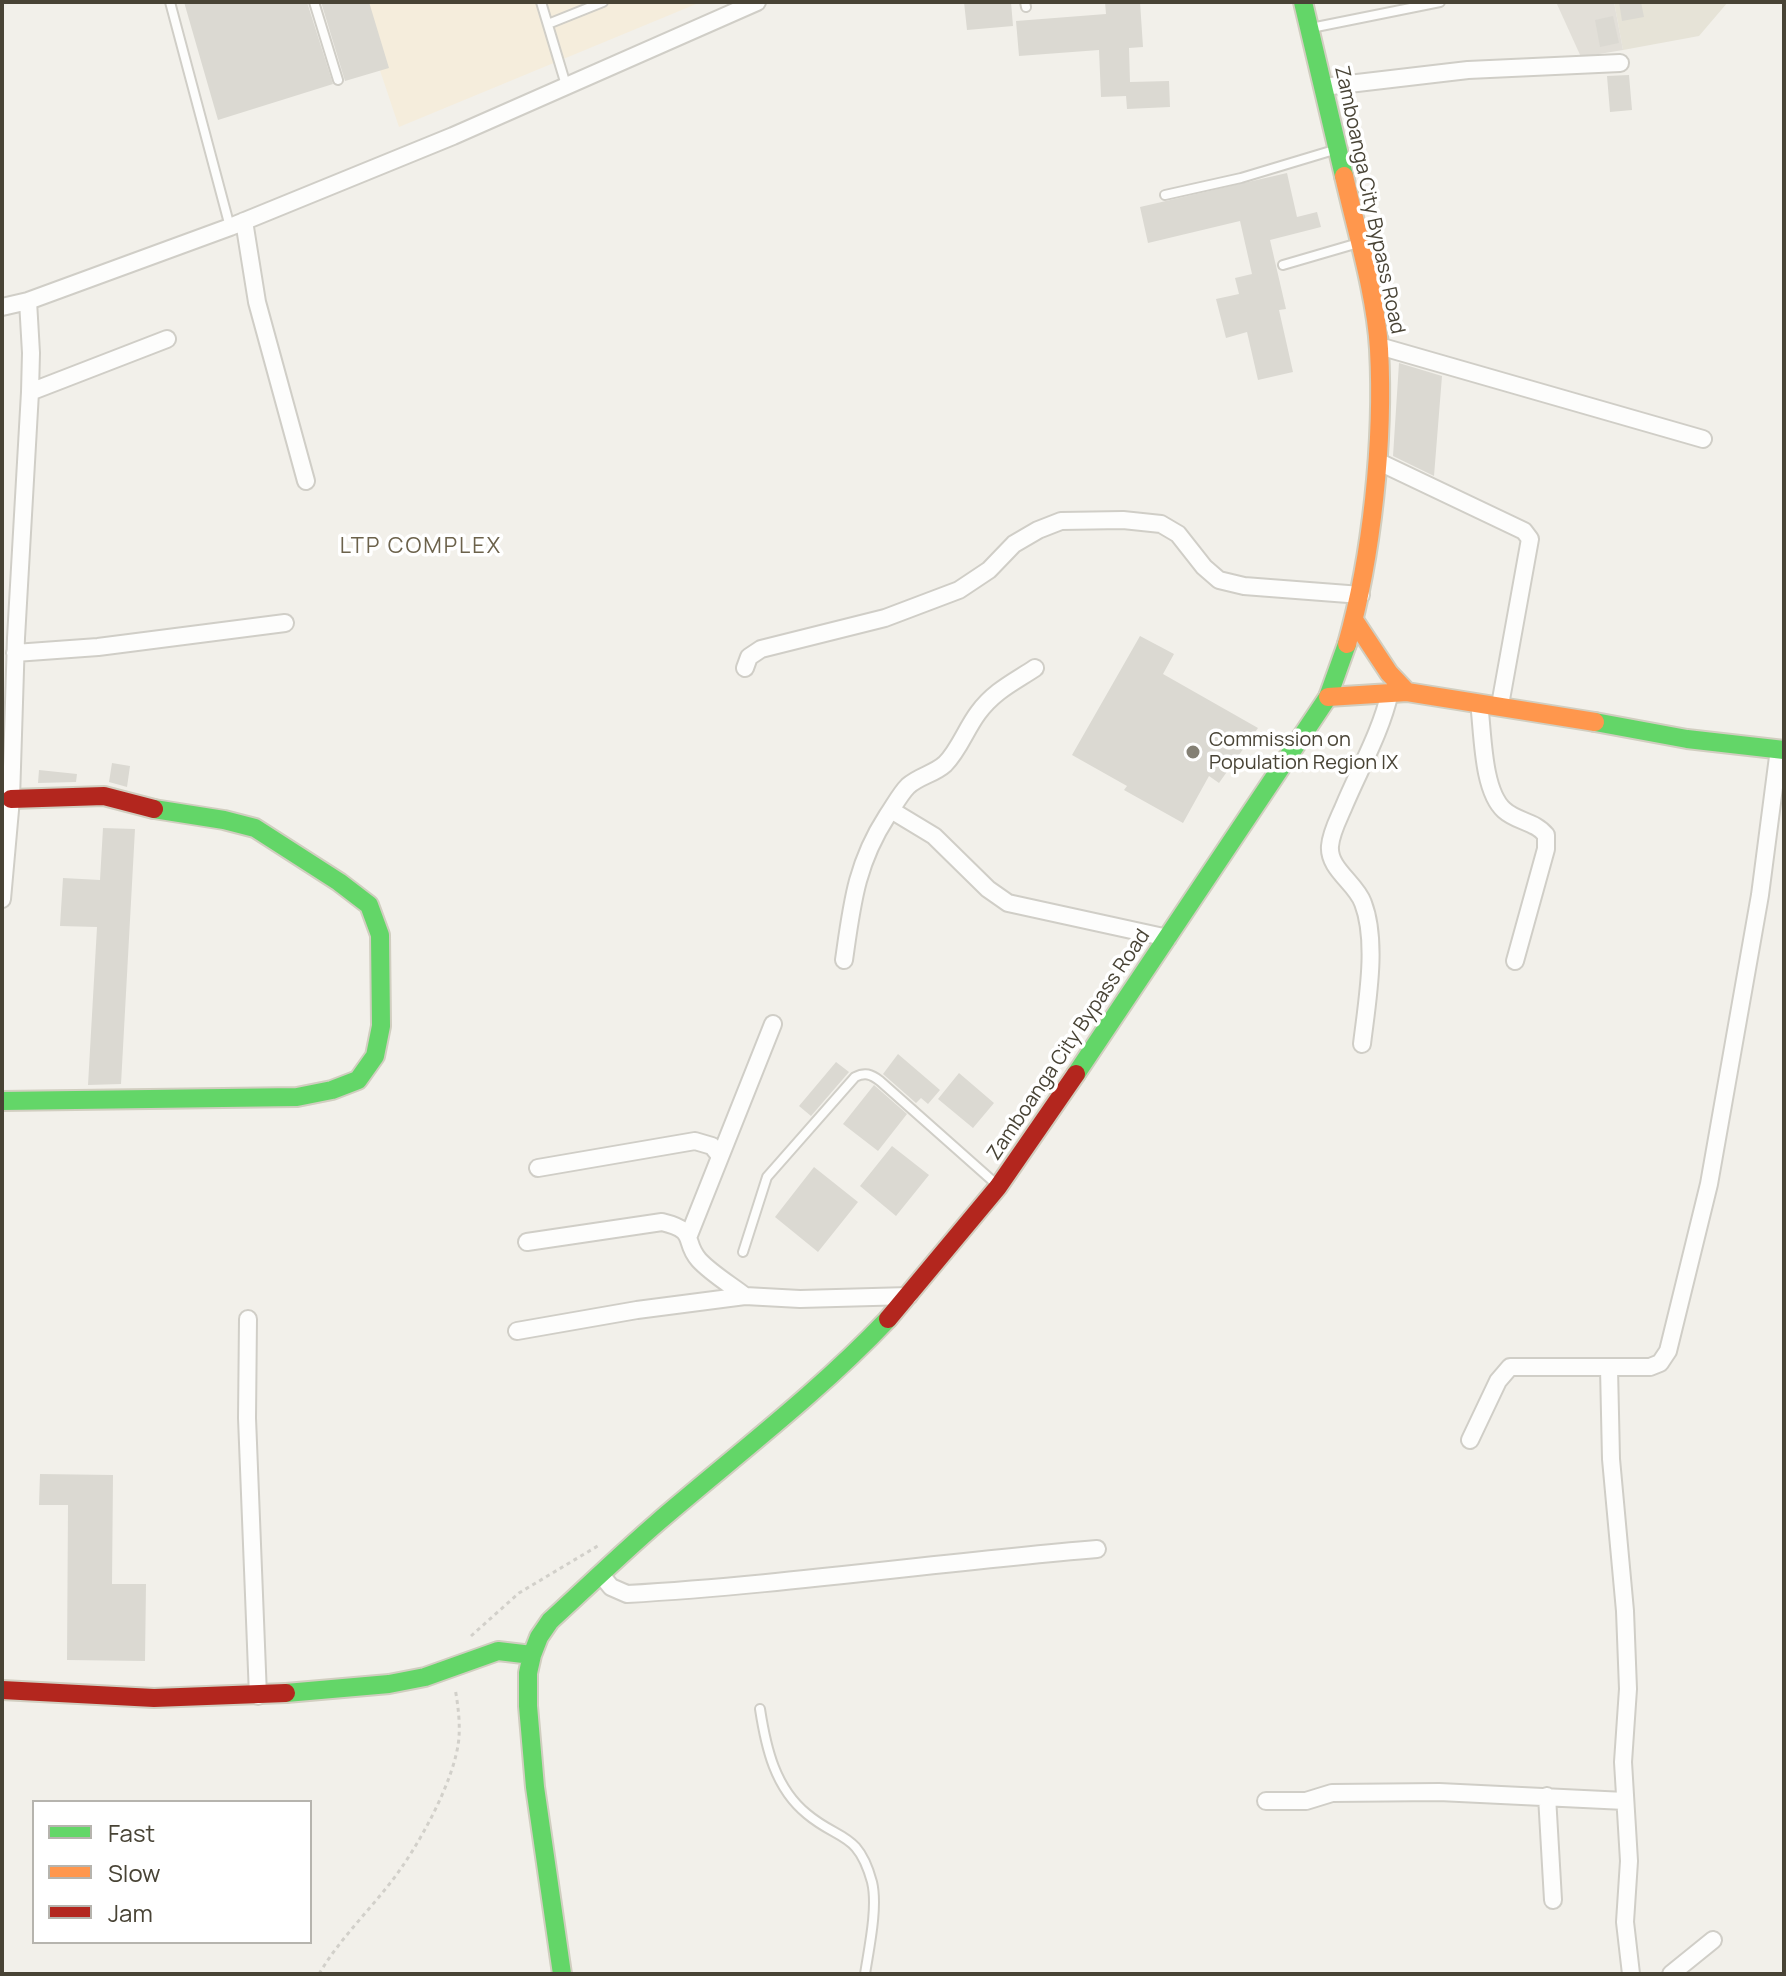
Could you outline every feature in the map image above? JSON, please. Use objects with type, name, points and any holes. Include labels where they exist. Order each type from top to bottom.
[{"type":"main road","name":"Zamboanga City Bypass Road","points":[[562,1974],[530,1739],[528,1673],[539,1637],[550,1621],[658,1522],[860,1348],[909,1296],[998,1187],[1328,697],[1361,595],[1377,461],[1379,346],[1359,243],[1303,2]]},
{"type":"main road","points":[[1354,620],[1399,692]]},
{"type":"main road","points":[[1328,697],[1399,692],[1500,705],[1687,739],[1781,750]]},
{"type":"main road","points":[[2,1101],[297,1097],[332,1090],[358,1080],[375,1056],[381,1026],[380,935],[369,905],[287,846],[255,828],[141,807],[104,796],[11,799]]},
{"type":"main road","points":[[2,1690],[154,1698],[258,1696],[389,1684],[498,1651],[532,1655]]},
{"type":"street","points":[[2,307],[28,301],[237,224],[453,136],[757,2]]},
{"type":"street","points":[[1323,87],[1468,70],[1620,63]]},
{"type":"street","points":[[237,224],[306,481]]},
{"type":"street","points":[[2,899],[4,836],[11,799],[15,653],[30,392],[28,301]]},
{"type":"street","points":[[30,392],[167,339]]},
{"type":"street","points":[[1379,346],[1703,439]]},
{"type":"street","points":[[1377,461],[1524,531],[1530,539],[1500,705]]},
{"type":"street","points":[[745,668],[749,657],[761,649],[885,618],[959,590],[989,570],[1014,544],[1061,521],[1123,520],[1161,524],[1178,534],[1204,567],[1219,580],[1244,586],[1361,595]]},
{"type":"street","points":[[15,653],[98,647],[285,623]]},
{"type":"street","points":[[844,960],[855,888],[870,842],[910,784],[936,770],[952,756],[979,711],[992,697],[1006,684],[1035,668]]},
{"type":"street","points":[[1362,1044],[1370,927],[1363,901],[1333,863],[1329,848],[1355,779],[1385,713],[1399,692]]},
{"type":"street","points":[[1479,703],[1488,776],[1496,801],[1515,818],[1539,827],[1546,835],[1546,849],[1515,961]]},
{"type":"street","points":[[1470,1440],[1498,1381],[1510,1367],[1650,1367],[1660,1363],[1673,1337],[1709,1184],[1760,895],[1781,750]]},
{"type":"street","points":[[891,810],[934,836],[988,889],[1008,903],[1168,938]]},
{"type":"street","points":[[689,1235],[773,1024]]},
{"type":"street","points":[[538,1168],[695,1141],[712,1146],[720,1156]]},
{"type":"street","points":[[527,1242],[662,1222],[675,1225],[689,1235],[697,1258],[745,1296]]},
{"type":"street","points":[[517,1331],[637,1310],[745,1296],[800,1299],[909,1296]]},
{"type":"street","points":[[248,1319],[248,1449],[258,1696]]},
{"type":"street","points":[[1609,1368],[1611,1459],[1625,1611],[1628,1689],[1623,1762],[1629,1861],[1625,1922],[1631,1974]]},
{"type":"street","points":[[602,1576],[611,1587],[627,1594],[782,1583],[984,1558],[1097,1549]]},
{"type":"street","points":[[1266,1801],[1306,1801],[1332,1793],[1439,1792],[1625,1801]]},
{"type":"street","points":[[1547,1796],[1553,1900]]},
{"type":"street","points":[[1671,1974],[1713,1940]]},
{"type":"lane","points":[[170,2],[237,224]]},
{"type":"lane","points":[[314,2],[338,80]]},
{"type":"lane","points":[[541,2],[566,85]]},
{"type":"lane","points":[[548,24],[603,2]]},
{"type":"lane","points":[[1309,29],[1440,2]]},
{"type":"lane","points":[[1165,195],[1264,172],[1337,149]]},
{"type":"lane","points":[[1283,265],[1359,243]]},
{"type":"lane","points":[[743,1252],[767,1177],[860,1074],[868,1073],[880,1081],[998,1187]]},
{"type":"lane","points":[[760,1709],[773,1767],[784,1787],[809,1816],[851,1840],[864,1860],[873,1885],[871,1936],[865,1974]]},
{"type":"path","points":[[319,1974],[331,1954],[392,1881],[441,1797],[455,1763],[459,1739],[460,1665],[471,1636],[519,1593],[607,1541]]},
{"type":"shaded area","points":[[357,2],[701,2],[399,127]]},
{"type":"shaded area","points":[[1556,2],[1614,2],[1623,50],[1581,57]]},
{"type":"shaded area","points":[[1614,2],[1728,2],[1699,36],[1623,50]]},
{"type":"building","points":[[184,2],[307,2],[333,84],[218,120]]},
{"type":"building","points":[[321,2],[369,2],[389,68],[345,81]]},
{"type":"building","points":[[964,2],[1011,2],[1013,26],[967,30]]},
{"type":"building","points":[[1105,2],[1140,2],[1143,47],[1129,48],[1130,82],[1169,81],[1170,107],[1127,109],[1126,96],[1101,97],[1099,50],[1019,56],[1016,21],[1106,14]]},
{"type":"building","points":[[1619,2],[1641,2],[1644,17],[1622,21]]},
{"type":"building","points":[[1613,16],[1619,43],[1600,47],[1595,20]]},
{"type":"building","points":[[1629,75],[1632,110],[1610,112],[1607,76]]},
{"type":"building","points":[[1287,173],[1297,217],[1317,212],[1321,227],[1270,240],[1286,309],[1279,310],[1293,372],[1258,380],[1247,332],[1226,338],[1216,299],[1239,294],[1235,278],[1252,274],[1240,221],[1148,243],[1140,207]]},
{"type":"building","points":[[1399,363],[1442,376],[1434,476],[1393,456]]},
{"type":"building","points":[[1140,636],[1174,654],[1163,674],[1258,728],[1219,783],[1209,776],[1183,823],[1124,790],[1127,786],[1072,755]]},
{"type":"building","points":[[112,763],[130,766],[127,787],[109,782]]},
{"type":"building","points":[[39,770],[77,774],[76,782],[38,783]]},
{"type":"building","points":[[103,828],[135,829],[121,1084],[88,1085],[97,927],[60,926],[63,878],[100,880]]},
{"type":"building","points":[[898,1054],[940,1090],[928,1104],[921,1098],[916,1103],[883,1074]]},
{"type":"building","points":[[836,1062],[849,1072],[811,1116],[799,1106]]},
{"type":"building","points":[[959,1073],[994,1103],[973,1128],[938,1099]]},
{"type":"building","points":[[874,1085],[907,1114],[878,1151],[843,1124]]},
{"type":"building","points":[[892,1146],[929,1175],[896,1216],[860,1186]]},
{"type":"building","points":[[814,1167],[858,1202],[818,1252],[775,1217]]},
{"type":"building","points":[[40,1474],[113,1475],[112,1584],[146,1584],[145,1661],[67,1660],[68,1505],[39,1505]]},
{"type":"traffic: fast","points":[[1303,2],[1344,176]]},
{"type":"traffic: fast","points":[[1076,1074],[1328,697],[1347,644]]},
{"type":"traffic: fast","points":[[1595,722],[1687,739],[1784,750]]},
{"type":"traffic: fast","points":[[2,1101],[297,1097],[332,1090],[358,1080],[375,1056],[381,1026],[380,935],[369,905],[255,828],[154,809]]},
{"type":"traffic: fast","points":[[562,1974],[535,1787],[528,1706],[528,1673],[539,1637],[550,1621],[631,1546],[805,1398],[888,1319]]},
{"type":"traffic: fast","points":[[286,1693],[389,1684],[425,1677],[498,1651],[532,1655]]},
{"type":"traffic: slow","points":[[1344,176],[1374,307],[1380,384],[1374,498],[1363,574],[1347,644]]},
{"type":"traffic: slow","points":[[1354,620],[1389,673],[1407,692]]},
{"type":"traffic: slow","points":[[1328,697],[1407,692],[1595,722]]},
{"type":"traffic: jam","points":[[11,799],[104,796],[154,809]]},
{"type":"traffic: jam","points":[[888,1319],[998,1187],[1076,1074]]},
{"type":"traffic: jam","points":[[2,1690],[154,1698],[286,1693]]},
{"type":"place","name":"Commission on Population Region IX","points":[[1193,752]]},
{"type":"district","name":"LTP COMPLEX","points":[[421,547]]}]
